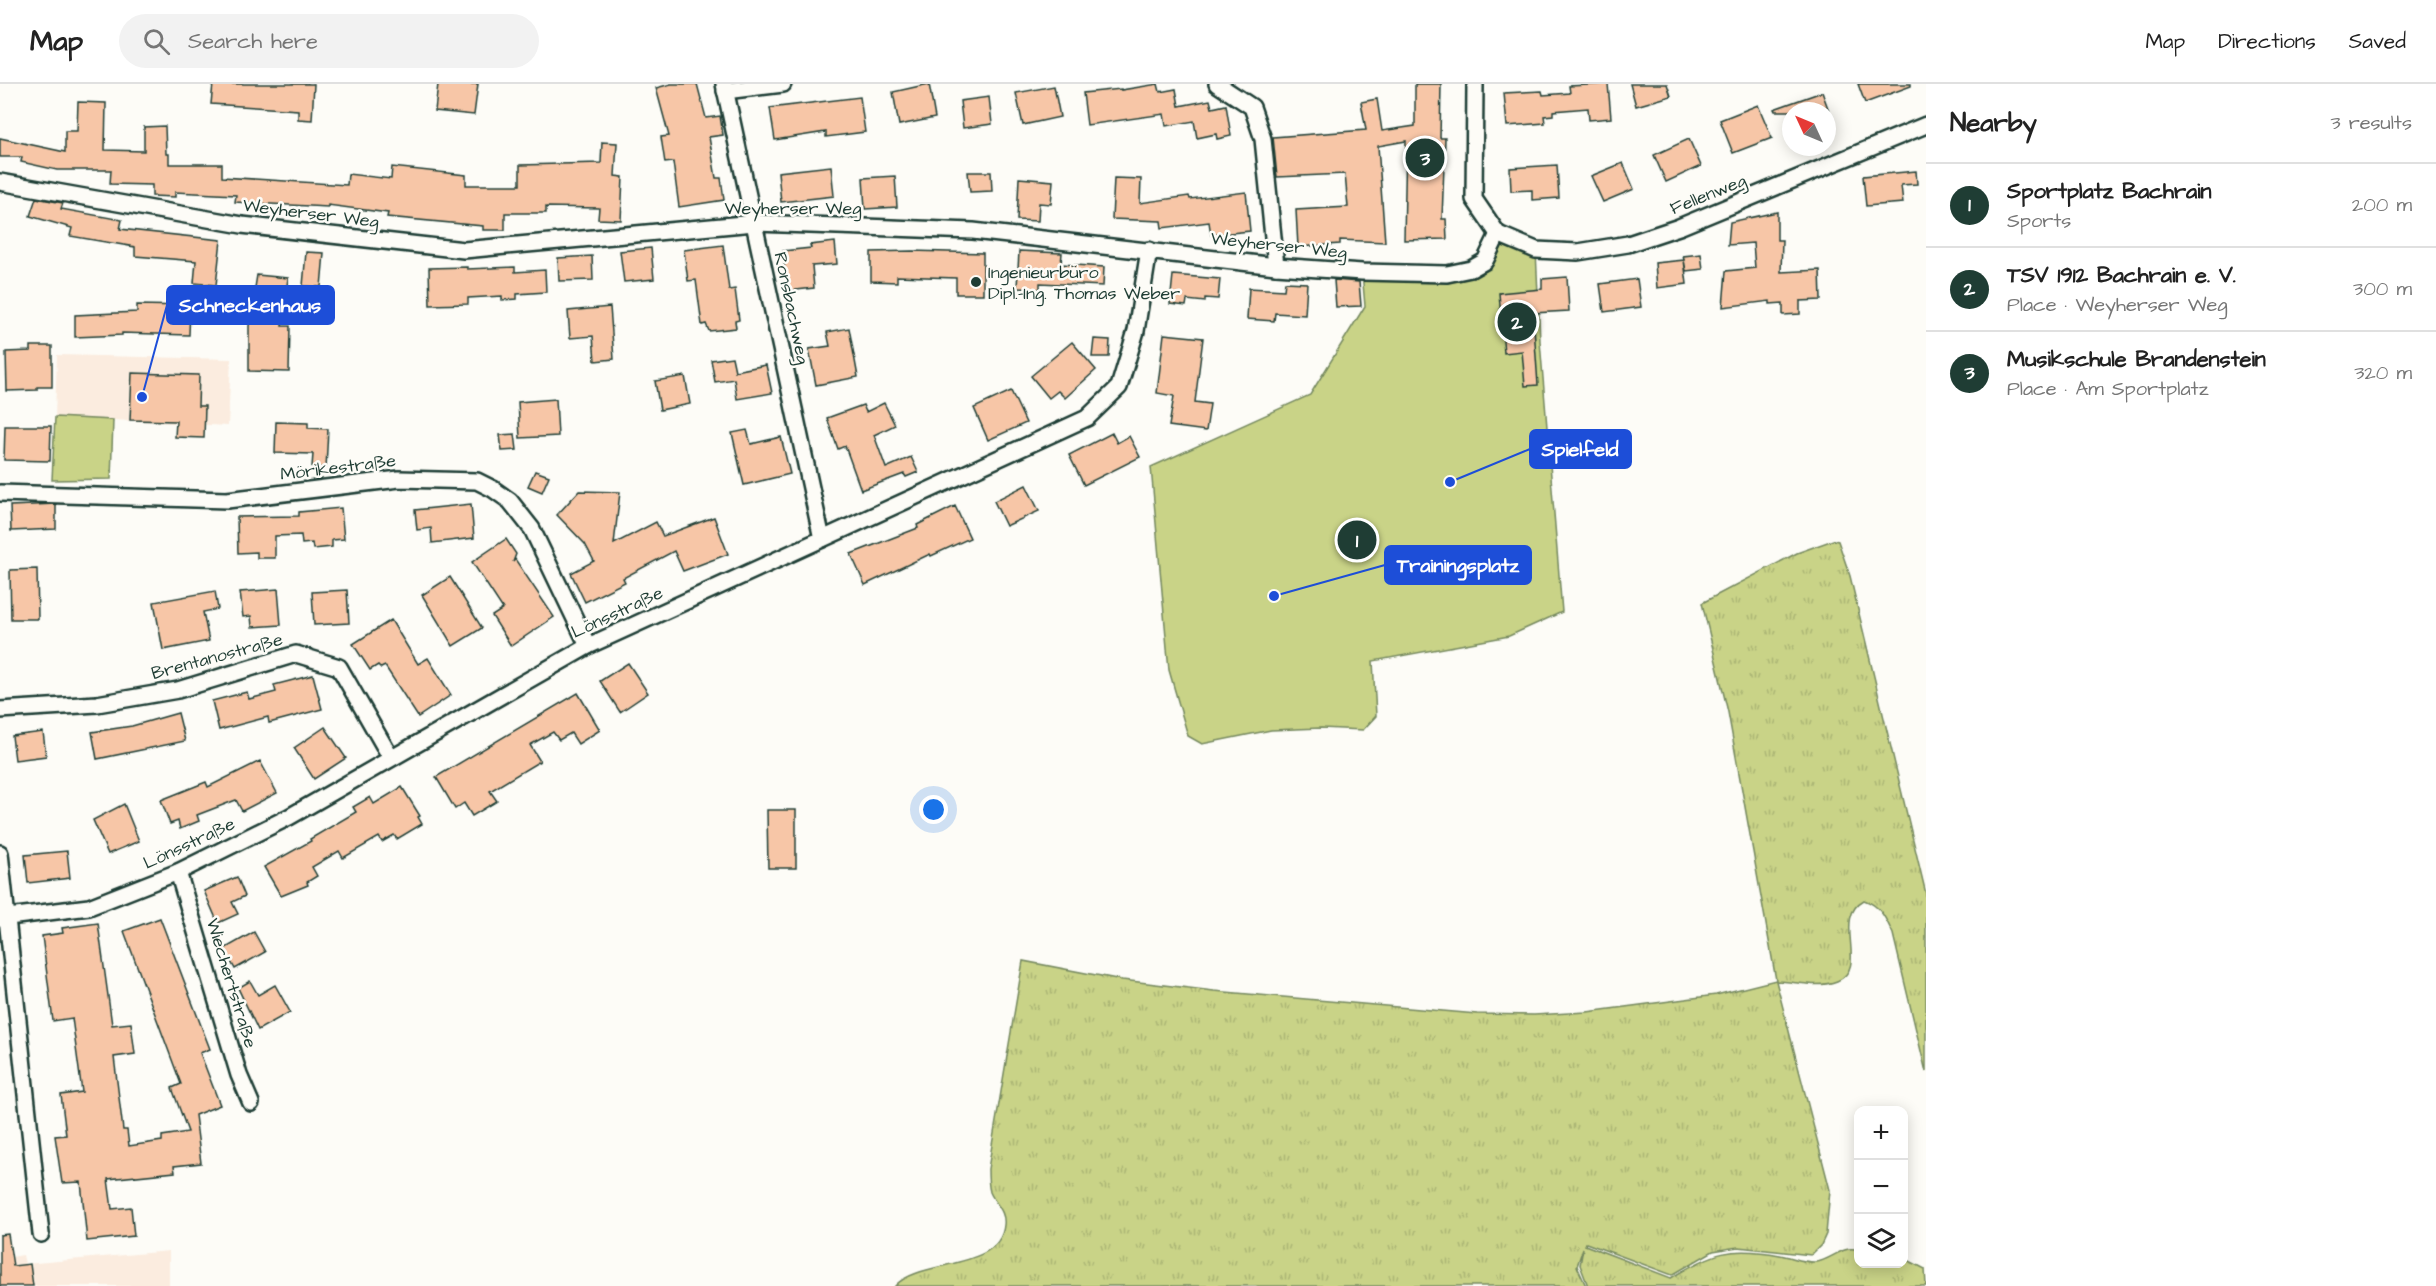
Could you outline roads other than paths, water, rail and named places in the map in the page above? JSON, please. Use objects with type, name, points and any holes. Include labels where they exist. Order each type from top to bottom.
[{"type":"street","points":[[725,87],[783,84]]},
{"type":"street","points":[[1217,84],[1252,107],[1263,139],[1276,266]]},
{"type":"street","points":[[1475,84],[1474,199],[1498,234]]},
{"type":"street","name":"Ronsbachweg","points":[[725,87],[822,539]]},
{"type":"street","name":"Fellenweg","points":[[1498,234],[1536,250],[1578,252],[1628,244],[1679,227],[1926,125]]},
{"type":"street","name":"Weyherser Weg","points":[[0,182],[242,225],[464,250],[754,223],[973,231],[1149,249],[1276,266],[1362,273],[1447,274],[1471,269],[1485,261],[1498,234]]},
{"type":"street","name":"Lönsstraße","points":[[3,918],[89,907],[178,872],[289,817],[588,646],[1087,418],[1119,387],[1136,331],[1149,249]]},
{"type":"street","name":"Mörikestraße","points":[[0,492],[227,500],[399,478],[477,481],[510,501],[532,529],[588,646]]},
{"type":"street","name":"Brentanostraße","points":[[0,710],[97,704],[178,690],[297,654],[339,667],[392,758]]},
{"type":"street","points":[[0,853],[3,918],[41,1234]]},
{"type":"street","name":"Wiechertstraße","points":[[178,872],[239,1075],[251,1103]]},
{"type":"place","name":"Musikschule Brandenstein","points":[[1425,158]]},
{"type":"place","name":"Ingenieurbüro Dipl.-Ing. Thomas Weber","points":[[976,282]]},
{"type":"place","name":"TSV 1912 Bachrain e. V.","points":[[1517,322]]},
{"type":"place","name":"Schneckenhaus","points":[[142,397]]},
{"type":"place","name":"Spielfeld","points":[[1450,482]]},
{"type":"place","name":"Sportplatz Bachrain","points":[[1357,540]]},
{"type":"place","name":"Trainingsplatz","points":[[1274,596]]}]
